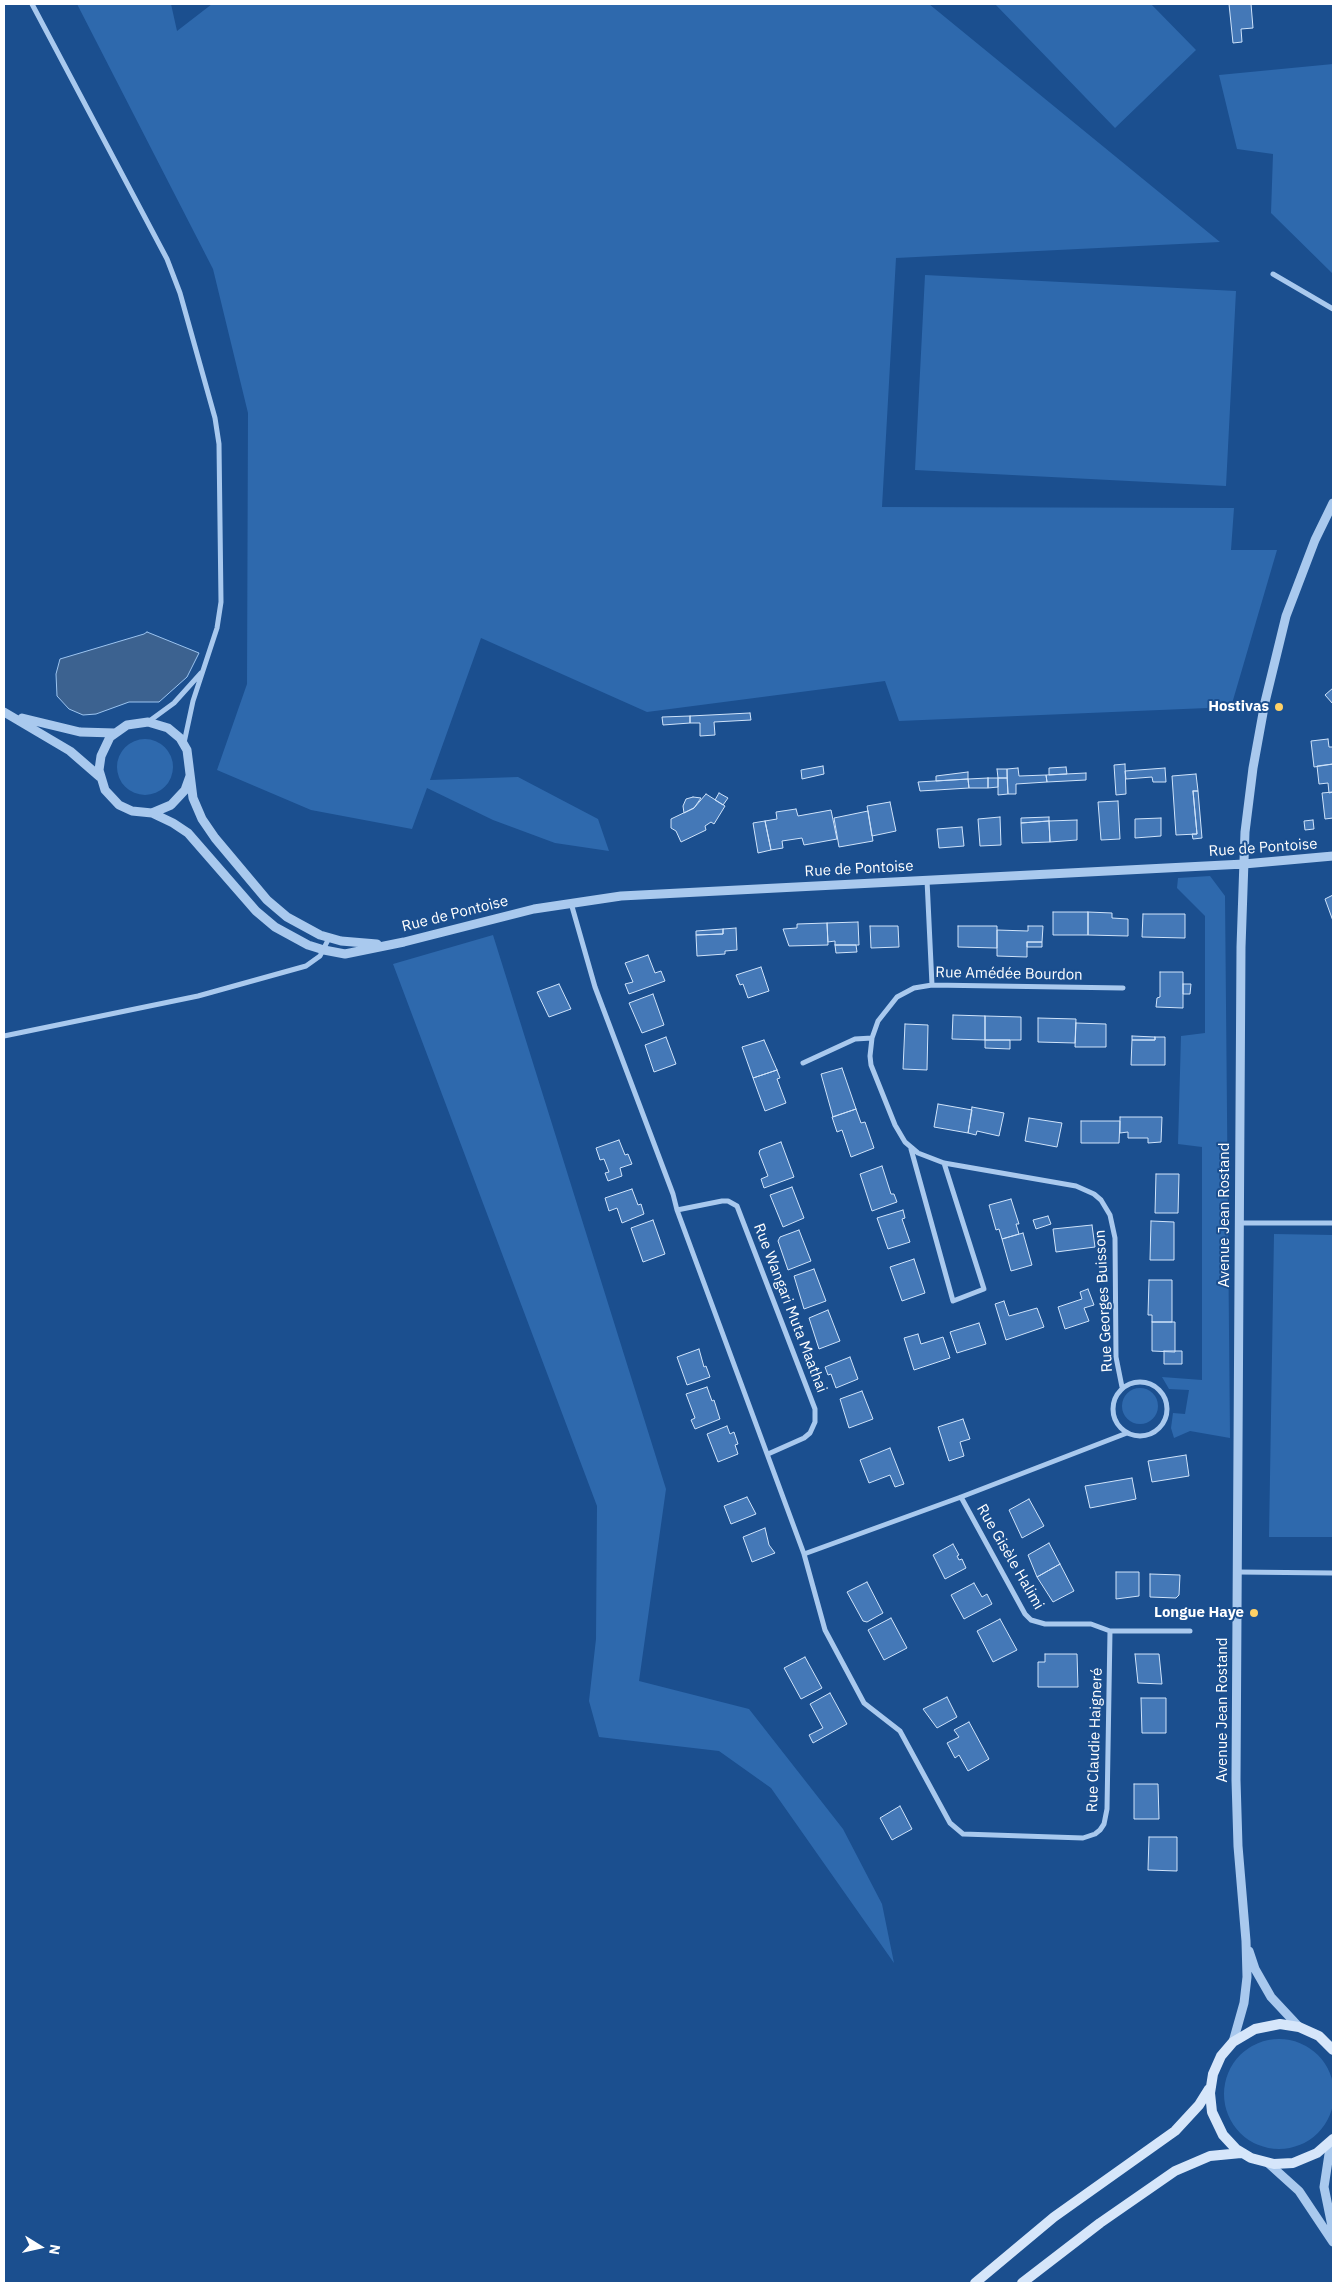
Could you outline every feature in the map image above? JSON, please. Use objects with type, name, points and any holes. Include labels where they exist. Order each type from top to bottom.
[{"type":"main road","points":[[975,2283],[1054,2217],[1175,2131],[1199,2105],[1210,2086],[1218,2062],[1233,2042],[1249,2032],[1267,2025],[1299,2027],[1328,2040],[1333,2050]]},
{"type":"main road","points":[[1210,2086],[1211,2106],[1216,2124],[1227,2140],[1241,2152],[1268,2163],[1287,2164],[1306,2159],[1322,2150],[1332,2140]]},
{"type":"main road","points":[[1022,2283],[1115,2212],[1175,2171],[1210,2156],[1241,2152]]},
{"type":"street","points":[[32,4],[170,265],[180,293],[215,418],[219,444],[220,602],[217,628],[202,670],[184,744]]},
{"type":"street","points":[[1273,274],[1333,310]]},
{"type":"street","name":"Avenue Jean Rostand","points":[[1233,2042],[1246,1991],[1246,1941],[1236,1825],[1241,947],[1244,864],[1254,768],[1279,640],[1300,577],[1333,503]]},
{"type":"street","points":[[148,722],[174,703],[202,670]]},
{"type":"street","points":[[8,714],[80,732],[115,732],[134,723],[148,722],[168,728],[184,744],[189,756],[193,798],[208,827],[267,900],[298,925],[329,938],[354,943],[392,944]]},
{"type":"street","points":[[8,714],[70,751],[100,778]]},
{"type":"street","points":[[115,732],[103,750],[99,763],[100,778],[105,790],[119,806],[132,812],[152,813],[165,808],[177,800],[185,790],[190,776]]},
{"type":"street","name":"Rue de Pontoise","points":[[152,813],[188,833],[256,911],[275,927],[297,940],[324,950],[355,953],[524,912],[571,903],[664,893],[1244,864],[1333,856]]},
{"type":"street","points":[[927,880],[932,985]]},
{"type":"street","points":[[571,903],[595,987],[673,1194],[677,1210],[804,1554]]},
{"type":"street","points":[[4,1036],[119,1014],[246,984],[306,966],[314,962],[324,950],[329,938]]},
{"type":"street","name":"Rue Amédée Bourdon","points":[[872,1038],[878,1021],[897,997],[914,988],[932,985],[1123,988]]},
{"type":"street","points":[[803,1063],[854,1039],[872,1038],[871,1065],[895,1125],[911,1149],[953,1301],[984,1289],[944,1163]]},
{"type":"street","name":"Rue Georges Buisson","points":[[911,1149],[944,1163],[1076,1186],[1094,1194],[1101,1200],[1110,1215],[1115,1238],[1116,1347],[1118,1372],[1122,1387]]},
{"type":"street","name":"Rue Wangari Muta Maathai","points":[[677,1210],[722,1201],[728,1201],[737,1206],[815,1409],[815,1422],[810,1433],[804,1438],[768,1454]]},
{"type":"street","points":[[1239,1224],[1333,1223]]},
{"type":"street","name":"Rue Georges Buisson","points":[[804,1554],[961,1497],[1127,1433],[1143,1436],[1153,1433],[1164,1422],[1167,1407],[1162,1393],[1151,1383],[1136,1381],[1122,1387],[1114,1401],[1112,1411],[1116,1422],[1127,1433]]},
{"type":"street","name":"Rue Gisèle Halimi","points":[[961,1497],[1025,1614],[1031,1620],[1045,1624],[1091,1624],[1110,1631],[1190,1631]]},
{"type":"street","name":"Rue Claudie Haigneré","points":[[804,1554],[825,1630],[864,1703],[900,1731],[950,1823],[963,1834],[1083,1838],[1100,1830],[1104,1824],[1107,1809],[1110,1631]]},
{"type":"street","points":[[1238,1572],[1333,1573]]},
{"type":"street","name":"Avenue Jean Rostand","points":[[1246,1941],[1255,1969],[1268,1993],[1283,2013],[1299,2027]]},
{"type":"street","points":[[1332,2140],[1324,2187],[1333,2231]]},
{"type":"street","points":[[1268,2163],[1299,2191],[1333,2242]]},
{"type":"shaded area","points":[[77,4],[171,4],[177,31],[212,4],[929,4],[1220,242],[896,258],[882,507],[1234,508],[1231,550],[1277,550],[1231,707],[899,721],[885,681],[647,712],[481,638],[430,780],[518,777],[598,819],[609,851],[555,843],[493,820],[427,788],[412,829],[311,810],[217,770],[247,684],[248,413],[213,269]]},
{"type":"shaded area","points":[[995,4],[1151,4],[1196,50],[1115,128]]},
{"type":"shaded area","points":[[1333,64],[1333,274],[1271,213],[1273,154],[1237,149],[1219,75]]},
{"type":"shaded area","points":[[925,275],[1236,291],[1226,486],[915,470]]},
{"type":"shaded area","points":[[147,632],[199,653],[187,677],[159,702],[129,702],[96,714],[83,715],[69,709],[57,696],[56,674],[60,659]]},
{"type":"shaded area","points":[[145,739],[156,741],[165,747],[171,756],[173,767],[171,778],[165,787],[156,793],[145,795],[134,793],[125,787],[119,778],[117,767],[119,756],[125,747],[134,741]]},
{"type":"shaded area","points":[[1210,876],[1225,896],[1230,1438],[1190,1431],[1174,1438],[1171,1428],[1173,1413],[1185,1414],[1189,1390],[1169,1389],[1162,1377],[1202,1380],[1202,1147],[1178,1144],[1181,1036],[1205,1033],[1205,916],[1177,888],[1178,878]]},
{"type":"shaded area","points":[[493,935],[666,1489],[639,1681],[749,1709],[843,1829],[882,1904],[894,1963],[771,1788],[719,1751],[599,1737],[589,1701],[596,1639],[597,1506],[393,964]]},
{"type":"shaded area","points":[[1274,1234],[1333,1235],[1333,1537],[1269,1537]]},
{"type":"shaded area","points":[[1140,1388],[1147,1389],[1153,1393],[1157,1399],[1157,1413],[1153,1419],[1147,1423],[1140,1424],[1133,1423],[1127,1419],[1123,1413],[1122,1406],[1123,1399],[1127,1393],[1133,1389]]},
{"type":"shaded area","points":[[1279,2039],[1300,2043],[1318,2055],[1330,2073],[1334,2094],[1330,2115],[1318,2133],[1300,2145],[1279,2149],[1258,2145],[1240,2133],[1228,2115],[1224,2094],[1228,2073],[1240,2055],[1258,2043]]},
{"type":"building","points":[[1229,4],[1251,4],[1253,28],[1241,29],[1242,42],[1233,43]]},
{"type":"building","points":[[1333,688],[1333,704],[1325,695]]},
{"type":"building","points":[[750,713],[751,720],[714,722],[715,735],[700,736],[700,723],[690,723],[690,716]]},
{"type":"building","points":[[690,716],[690,723],[663,725],[662,717]]},
{"type":"building","points":[[1328,739],[1329,747],[1333,747],[1333,764],[1314,767],[1311,741]]},
{"type":"building","points":[[1125,764],[1126,794],[1116,795],[1114,765]]},
{"type":"building","points":[[1333,764],[1333,792],[1329,793],[1328,783],[1319,784],[1317,766]]},
{"type":"building","points":[[823,766],[824,774],[802,779],[801,770]]},
{"type":"building","points":[[1066,767],[1067,774],[1049,775],[1049,768]]},
{"type":"building","points":[[1018,768],[1019,776],[1046,775],[1047,782],[1016,784],[1016,794],[1008,794],[1007,769]]},
{"type":"building","points":[[1165,768],[1166,782],[1153,782],[1152,777],[1126,779],[1125,771]]},
{"type":"building","points":[[997,769],[1007,769],[1007,778],[998,778]]},
{"type":"building","points":[[968,772],[968,779],[936,781],[936,776]]},
{"type":"building","points":[[1086,773],[1086,780],[1047,782],[1046,775]]},
{"type":"building","points":[[1196,774],[1198,791],[1193,791],[1197,834],[1176,835],[1172,776]]},
{"type":"building","points":[[988,778],[998,778],[998,787],[988,788]]},
{"type":"building","points":[[988,778],[988,788],[969,788],[968,779]]},
{"type":"building","points":[[998,778],[1007,778],[1008,794],[998,795]]},
{"type":"building","points":[[968,779],[969,788],[920,791],[918,782]]},
{"type":"building","points":[[1193,791],[1198,791],[1202,838],[1193,839],[1192,834],[1197,834]]},
{"type":"building","points":[[1333,792],[1333,818],[1325,819],[1322,793]]},
{"type":"building","points":[[719,793],[728,798],[723,805],[715,800]]},
{"type":"building","points":[[706,794],[725,806],[714,824],[711,822],[705,826],[706,830],[681,842],[676,831],[671,828],[671,819],[694,808]]},
{"type":"building","points":[[693,797],[701,798],[694,808],[684,813],[683,806],[686,799]]},
{"type":"building","points":[[1118,801],[1120,839],[1101,840],[1098,802]]},
{"type":"building","points":[[890,802],[896,831],[872,836],[867,806]]},
{"type":"building","points":[[796,809],[798,816],[831,810],[837,839],[804,845],[802,838],[782,841],[783,848],[771,850],[765,821],[777,819],[776,812]]},
{"type":"building","points":[[868,811],[873,841],[839,847],[834,818]]},
{"type":"building","points":[[1000,817],[1001,845],[980,846],[978,819]]},
{"type":"building","points":[[1049,817],[1049,821],[1021,823],[1021,818]]},
{"type":"building","points":[[1161,818],[1161,836],[1135,838],[1135,819]]},
{"type":"building","points":[[1077,820],[1077,840],[1050,842],[1049,821]]},
{"type":"building","points":[[1313,820],[1314,829],[1305,830],[1304,821]]},
{"type":"building","points":[[765,821],[771,850],[758,853],[753,823]]},
{"type":"building","points":[[1049,821],[1050,842],[1022,843],[1021,823]]},
{"type":"building","points":[[962,827],[964,846],[939,848],[937,829]]},
{"type":"building","points":[[1333,895],[1333,921],[1325,899]]},
{"type":"building","points":[[1053,912],[1088,912],[1088,935],[1053,935]]},
{"type":"building","points":[[1088,912],[1112,913],[1112,918],[1128,919],[1128,936],[1088,935]]},
{"type":"building","points":[[1143,914],[1185,914],[1185,938],[1142,937]]},
{"type":"building","points":[[858,922],[859,945],[835,945],[835,941],[828,942],[827,923]]},
{"type":"building","points":[[827,923],[828,945],[789,946],[783,929],[797,928],[797,924]]},
{"type":"building","points":[[870,926],[898,926],[899,947],[871,948]]},
{"type":"building","points":[[958,926],[997,926],[997,948],[958,947]]},
{"type":"building","points":[[1028,926],[1043,926],[1042,942],[1027,942],[1027,957],[997,956],[997,930],[1028,931]]},
{"type":"building","points":[[736,928],[737,950],[725,951],[725,954],[697,956],[696,935],[723,934],[723,929]]},
{"type":"building","points":[[723,929],[723,934],[696,935],[696,931]]},
{"type":"building","points":[[1027,942],[1042,942],[1042,947],[1027,947]]},
{"type":"building","points":[[835,945],[856,945],[857,952],[836,953]]},
{"type":"building","points":[[648,955],[655,973],[661,971],[665,981],[629,994],[625,984],[633,982],[625,963]]},
{"type":"building","points":[[761,967],[769,991],[748,998],[743,984],[740,985],[736,975]]},
{"type":"building","points":[[1160,972],[1183,972],[1183,1008],[1156,1007],[1157,998],[1160,997]]},
{"type":"building","points":[[559,984],[571,1009],[549,1017],[537,992]]},
{"type":"building","points":[[1183,984],[1191,984],[1190,994],[1183,994]]},
{"type":"building","points":[[653,994],[664,1025],[642,1033],[629,1003]]},
{"type":"building","points":[[953,1015],[985,1016],[985,1040],[952,1039]]},
{"type":"building","points":[[985,1016],[1021,1017],[1021,1040],[985,1040]]},
{"type":"building","points":[[1038,1018],[1076,1019],[1075,1043],[1038,1042]]},
{"type":"building","points":[[1076,1023],[1106,1024],[1106,1047],[1075,1047]]},
{"type":"building","points":[[905,1024],[928,1025],[927,1070],[903,1069]]},
{"type":"building","points":[[1132,1036],[1155,1037],[1155,1040],[1132,1040]]},
{"type":"building","points":[[666,1037],[676,1064],[654,1072],[645,1045]]},
{"type":"building","points":[[1155,1037],[1165,1037],[1165,1065],[1131,1065],[1132,1040],[1155,1040]]},
{"type":"building","points":[[764,1040],[777,1070],[753,1078],[742,1047]]},
{"type":"building","points":[[985,1040],[1010,1040],[1010,1049],[985,1048]]},
{"type":"building","points":[[842,1068],[856,1109],[833,1117],[821,1074]]},
{"type":"building","points":[[777,1070],[780,1078],[777,1079],[786,1103],[765,1111],[753,1078]]},
{"type":"building","points":[[938,1104],[972,1110],[968,1133],[934,1127]]},
{"type":"building","points":[[972,1107],[1004,1113],[999,1136],[977,1131],[976,1135],[968,1133]]},
{"type":"building","points":[[856,1109],[861,1123],[865,1122],[874,1148],[851,1157],[842,1130],[837,1132],[832,1117]]},
{"type":"building","points":[[1120,1117],[1162,1117],[1161,1142],[1148,1143],[1148,1138],[1128,1138],[1128,1132],[1120,1133]]},
{"type":"building","points":[[1029,1118],[1062,1123],[1057,1147],[1025,1141]]},
{"type":"building","points":[[1081,1121],[1120,1121],[1119,1143],[1081,1143]]},
{"type":"building","points":[[619,1140],[625,1155],[628,1154],[632,1164],[620,1168],[622,1176],[608,1181],[605,1173],[609,1172],[604,1159],[600,1160],[596,1148]]},
{"type":"building","points":[[781,1142],[794,1177],[764,1188],[761,1179],[768,1176],[759,1153],[760,1150]]},
{"type":"building","points":[[882,1166],[891,1194],[894,1194],[897,1202],[872,1211],[860,1174]]},
{"type":"building","points":[[1156,1174],[1179,1174],[1178,1213],[1155,1213]]},
{"type":"building","points":[[792,1187],[804,1218],[783,1227],[770,1195]]},
{"type":"building","points":[[632,1189],[638,1205],[641,1204],[644,1214],[622,1223],[617,1208],[609,1211],[605,1198]]},
{"type":"building","points":[[1011,1199],[1019,1224],[1016,1224],[1019,1234],[1002,1239],[999,1229],[996,1230],[989,1205]]},
{"type":"building","points":[[903,1210],[905,1218],[902,1219],[910,1242],[888,1249],[877,1218]]},
{"type":"building","points":[[1048,1216],[1051,1224],[1036,1229],[1033,1220]]},
{"type":"building","points":[[653,1220],[665,1254],[643,1262],[631,1228]]},
{"type":"building","points":[[1151,1221],[1174,1222],[1174,1260],[1150,1260]]},
{"type":"building","points":[[1092,1225],[1095,1247],[1056,1252],[1053,1229]]},
{"type":"building","points":[[799,1230],[811,1261],[788,1270],[778,1241],[780,1237]]},
{"type":"building","points":[[1023,1233],[1032,1265],[1011,1271],[1002,1239]]},
{"type":"building","points":[[914,1259],[925,1293],[902,1301],[890,1267]]},
{"type":"building","points":[[814,1269],[826,1301],[804,1309],[794,1276]]},
{"type":"building","points":[[1149,1280],[1172,1280],[1172,1322],[1152,1322],[1152,1315],[1148,1315]]},
{"type":"building","points":[[1088,1289],[1094,1305],[1084,1308],[1089,1321],[1065,1329],[1058,1307],[1082,1299],[1080,1292]]},
{"type":"building","points":[[1004,1301],[1009,1316],[1037,1308],[1044,1327],[1006,1340],[995,1304]]},
{"type":"building","points":[[828,1310],[840,1341],[819,1349],[809,1318]]},
{"type":"building","points":[[1152,1322],[1175,1322],[1175,1352],[1152,1351]]},
{"type":"building","points":[[979,1323],[986,1344],[957,1353],[950,1332]]},
{"type":"building","points":[[918,1334],[921,1344],[943,1337],[950,1358],[914,1370],[904,1338]]},
{"type":"building","points":[[699,1349],[704,1367],[706,1366],[710,1377],[687,1385],[677,1357]]},
{"type":"building","points":[[1164,1351],[1182,1351],[1182,1364],[1164,1364]]},
{"type":"building","points":[[850,1357],[858,1379],[836,1388],[831,1374],[828,1375],[825,1367]]},
{"type":"building","points":[[707,1387],[712,1401],[714,1400],[720,1419],[695,1429],[691,1420],[695,1418],[686,1394]]},
{"type":"building","points":[[862,1391],[873,1419],[849,1428],[840,1399]]},
{"type":"building","points":[[963,1419],[970,1439],[960,1442],[964,1456],[949,1461],[938,1427]]},
{"type":"building","points":[[727,1426],[730,1434],[734,1432],[738,1444],[735,1445],[738,1454],[718,1462],[707,1434]]},
{"type":"building","points":[[890,1448],[904,1484],[895,1487],[890,1475],[869,1483],[860,1460]]},
{"type":"building","points":[[1186,1455],[1189,1476],[1152,1482],[1148,1461]]},
{"type":"building","points":[[1132,1478],[1136,1499],[1090,1508],[1085,1486]]},
{"type":"building","points":[[747,1497],[756,1514],[731,1524],[724,1506]]},
{"type":"building","points":[[1029,1499],[1044,1526],[1022,1538],[1009,1510]]},
{"type":"building","points":[[765,1528],[769,1545],[775,1553],[752,1562],[743,1537]]},
{"type":"building","points":[[1049,1543],[1060,1564],[1037,1577],[1028,1555]]},
{"type":"building","points":[[953,1544],[959,1555],[957,1556],[959,1560],[962,1559],[966,1568],[945,1579],[933,1555]]},
{"type":"building","points":[[1060,1564],[1074,1591],[1053,1602],[1037,1577]]},
{"type":"building","points":[[1116,1572],[1139,1572],[1139,1596],[1116,1599]]},
{"type":"building","points":[[1150,1574],[1180,1575],[1179,1595],[1176,1598],[1150,1597]]},
{"type":"building","points":[[867,1582],[883,1613],[867,1622],[863,1621],[847,1592]]},
{"type":"building","points":[[974,1583],[982,1597],[987,1594],[992,1604],[964,1619],[951,1595]]},
{"type":"building","points":[[891,1618],[907,1648],[884,1660],[868,1630]]},
{"type":"building","points":[[1000,1619],[1017,1650],[993,1662],[977,1631]]},
{"type":"building","points":[[1045,1654],[1077,1654],[1078,1687],[1038,1687],[1038,1662],[1045,1662]]},
{"type":"building","points":[[1135,1654],[1159,1654],[1162,1684],[1138,1683]]},
{"type":"building","points":[[805,1657],[822,1688],[801,1699],[784,1668]]},
{"type":"building","points":[[830,1693],[847,1724],[813,1743],[809,1735],[823,1728],[810,1704]]},
{"type":"building","points":[[947,1697],[957,1717],[937,1728],[923,1709]]},
{"type":"building","points":[[1141,1698],[1166,1698],[1166,1733],[1142,1733]]},
{"type":"building","points":[[969,1722],[989,1759],[968,1771],[959,1755],[955,1758],[947,1743],[959,1737],[954,1730]]},
{"type":"building","points":[[1134,1784],[1158,1784],[1159,1819],[1134,1819]]},
{"type":"building","points":[[900,1806],[912,1829],[892,1840],[880,1818]]},
{"type":"building","points":[[1149,1837],[1177,1837],[1177,1871],[1148,1870]]},
{"type":"place","name":"Hostivas","points":[[1279,707]]},
{"type":"place","name":"Longue Haye","points":[[1254,1613]]}]
